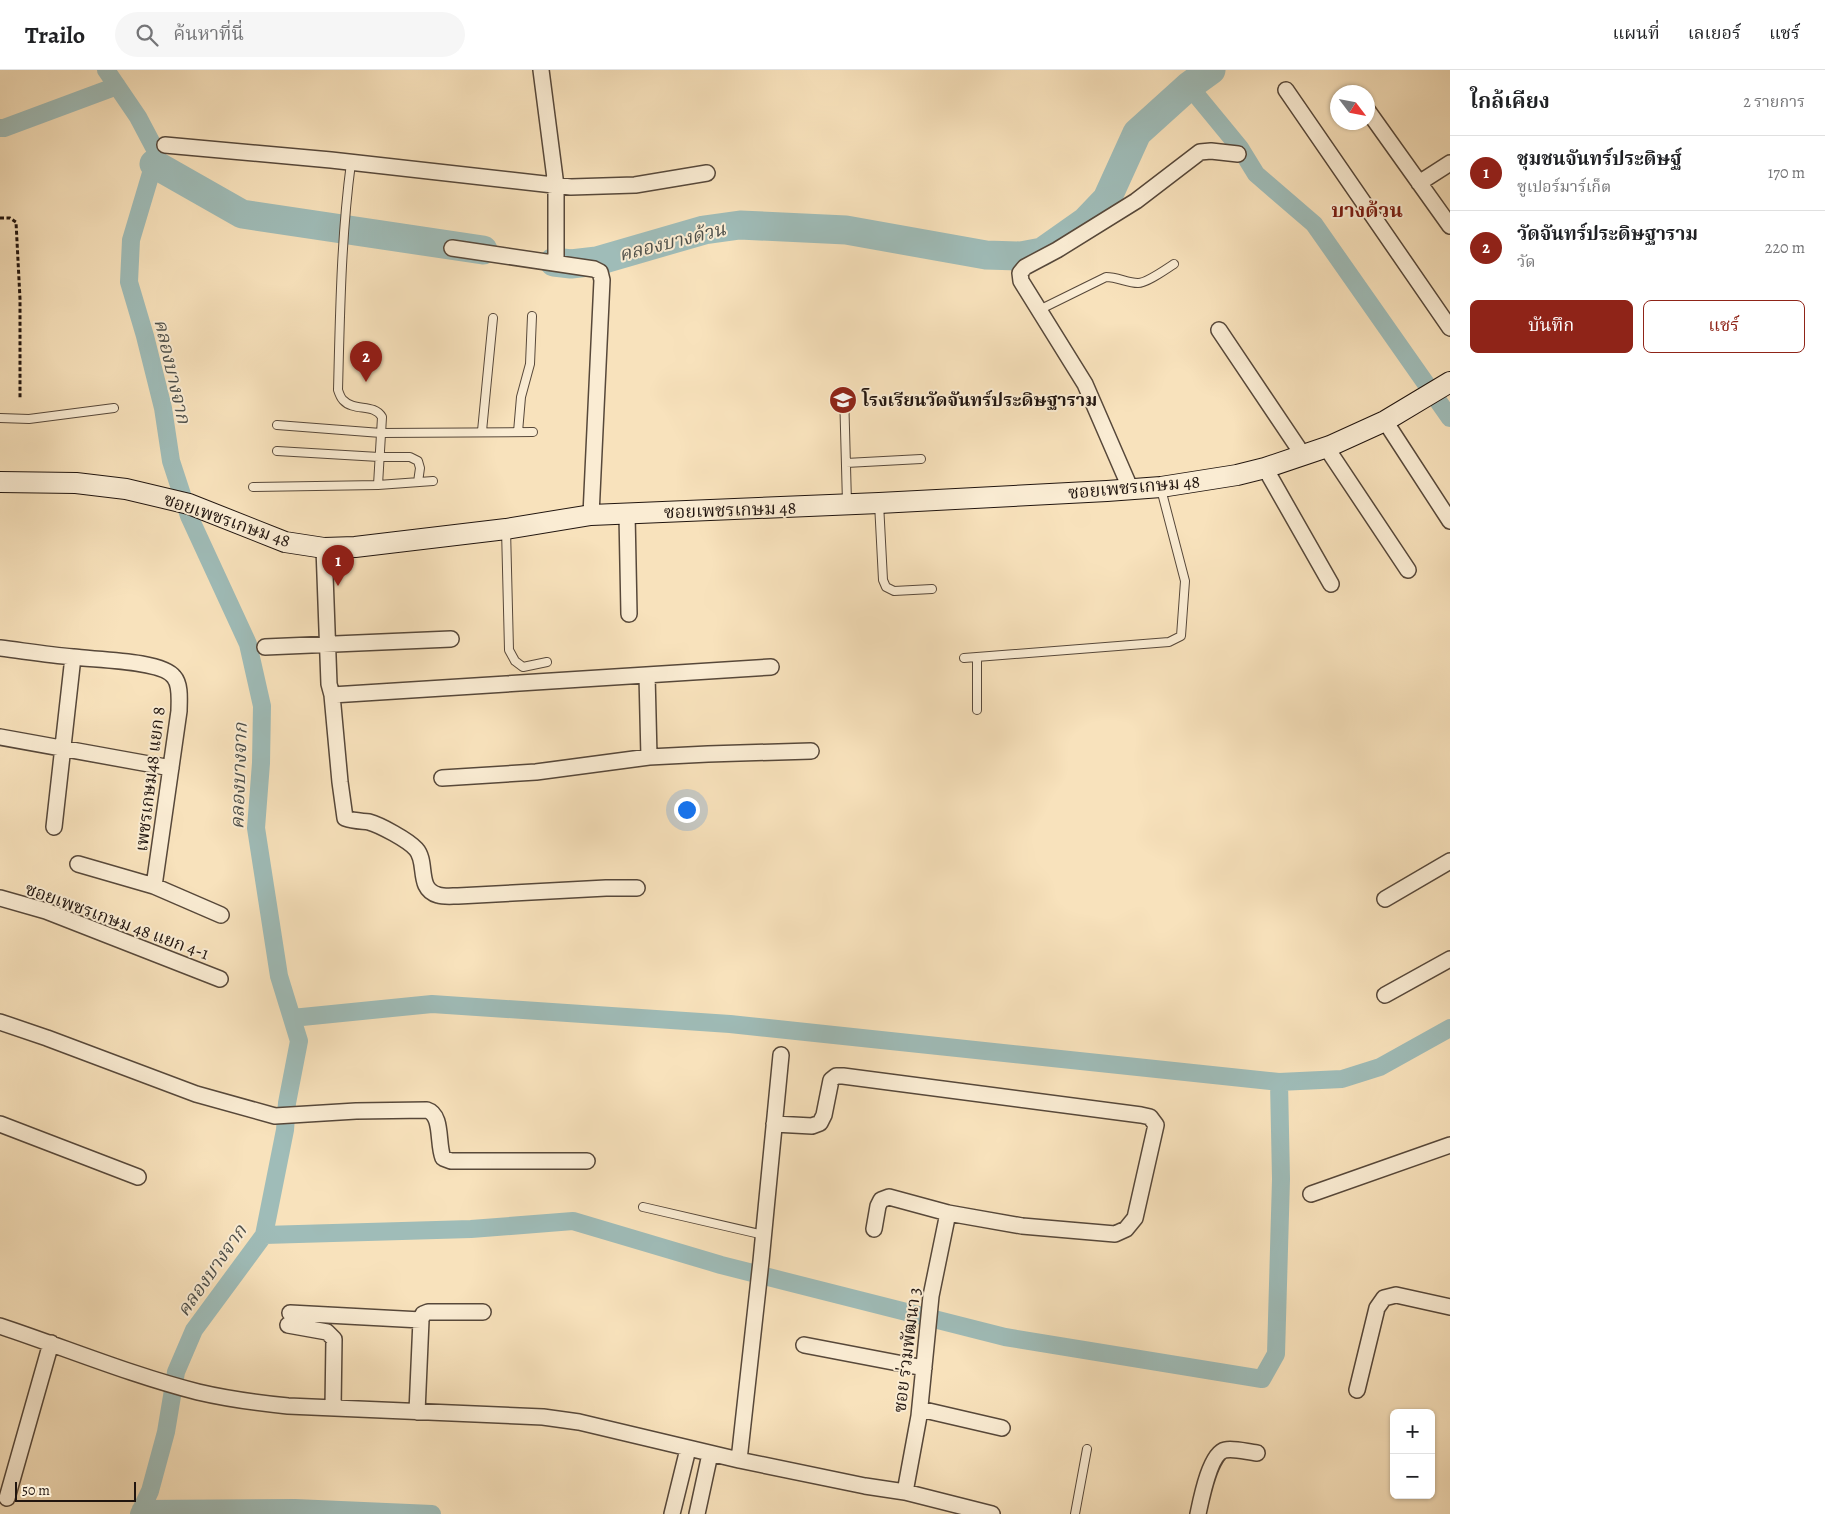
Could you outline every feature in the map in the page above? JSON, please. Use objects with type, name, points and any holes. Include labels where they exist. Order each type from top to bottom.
[{"type":"street","points":[[541,70],[556,186],[556,259]]},
{"type":"street","points":[[1286,90],[1450,328]]},
{"type":"street","points":[[1375,121],[1450,226]]},
{"type":"street","points":[[165,145],[332,160],[556,186],[635,185],[707,174]]},
{"type":"street","points":[[1131,490],[1085,384],[1021,281],[1020,273],[1025,267],[1120,212],[1200,152],[1211,151],[1238,154]]},
{"type":"street","points":[[1419,184],[1450,163]]},
{"type":"street","points":[[452,248],[556,259],[594,268],[600,272],[602,280],[591,515]]},
{"type":"street","points":[[1219,330],[1303,455]]},
{"type":"street","name":"ซอยเพชรเกษม 48","points":[[0,482],[76,483],[126,489],[189,504],[285,542],[324,548],[356,548],[506,529],[591,515],[847,505],[1131,490],[1237,476],[1326,447],[1385,421],[1447,384]]},
{"type":"street","points":[[1385,421],[1450,521]]},
{"type":"street","points":[[1326,447],[1408,570]]},
{"type":"street","points":[[1265,468],[1332,584]]},
{"type":"street","points":[[627,514],[629,614]]},
{"type":"street","points":[[324,548],[329,684],[332,695],[345,818],[371,823],[417,849],[422,856],[423,875],[429,890],[438,895],[458,896],[597,888],[637,888]]},
{"type":"street","points":[[264,647],[451,640]]},
{"type":"street","name":"เพชรเกษม48 แยก 8","points":[[0,648],[123,661],[159,667],[174,677],[178,687],[179,711],[154,886]]},
{"type":"street","points":[[54,827],[73,657]]},
{"type":"street","points":[[332,695],[771,667]]},
{"type":"street","points":[[647,675],[649,757]]},
{"type":"street","points":[[0,737],[171,768]]},
{"type":"street","points":[[442,778],[536,772],[649,757],[811,751]]},
{"type":"street","points":[[1385,899],[1450,861]]},
{"type":"street","points":[[78,864],[154,886],[222,915]]},
{"type":"street","name":"ซอยเพชรเกษม 48 แยก 4-1","points":[[0,898],[46,911],[220,979]]},
{"type":"street","points":[[1385,995],[1450,959]]},
{"type":"street","points":[[0,1022],[196,1094],[275,1116],[356,1111],[427,1110],[433,1112],[437,1117],[440,1150],[443,1158],[451,1161],[587,1161]]},
{"type":"street","points":[[739,1460],[782,1055]]},
{"type":"street","points":[[774,1124],[812,1126],[820,1123],[824,1115],[831,1080],[836,1076],[843,1076],[1141,1114],[1150,1117],[1156,1126],[1135,1218],[1126,1228],[1115,1234],[1022,1226],[948,1213],[889,1197],[881,1200],[878,1206],[874,1229]]},
{"type":"street","points":[[0,1124],[138,1177]]},
{"type":"street","points":[[1311,1194],[1450,1145]]},
{"type":"street","name":"ซอย ร่วมพัฒนา 3","points":[[905,1492],[920,1409],[930,1310],[948,1213]]},
{"type":"street","points":[[1357,1390],[1377,1308],[1384,1298],[1396,1295],[1450,1307]]},
{"type":"street","points":[[417,1412],[421,1320],[423,1314],[428,1312],[484,1312]]},
{"type":"street","points":[[332,1408],[334,1339],[327,1332],[289,1319],[421,1320]]},
{"type":"street","points":[[0,1326],[157,1380],[200,1392],[260,1403],[543,1417],[579,1422],[710,1454],[865,1486],[905,1492],[992,1514]]},
{"type":"street","points":[[7,1498],[51,1343]]},
{"type":"street","points":[[804,1344],[924,1368]]},
{"type":"street","points":[[920,1409],[1002,1428]]},
{"type":"street","points":[[672,1514],[688,1449]]},
{"type":"street","points":[[1198,1514],[1210,1470],[1218,1453],[1224,1450],[1257,1453]]},
{"type":"street","points":[[697,1514],[710,1454]]},
{"type":"lane","points":[[352,163],[345,208],[343,238],[338,390],[343,400],[354,407],[373,409],[379,412],[382,417],[378,485]]},
{"type":"lane","points":[[1040,310],[1106,277],[1115,277],[1127,282],[1140,284],[1174,264]]},
{"type":"lane","points":[[518,432],[521,397],[530,364],[532,316]]},
{"type":"lane","points":[[482,431],[493,318]]},
{"type":"lane","points":[[844,392],[847,505]]},
{"type":"lane","points":[[0,418],[29,419],[114,408]]},
{"type":"lane","points":[[278,425],[381,433],[534,432]]},
{"type":"lane","points":[[277,450],[379,457],[410,457],[418,461],[420,468],[418,482]]},
{"type":"lane","points":[[846,462],[921,459]]},
{"type":"lane","points":[[253,487],[378,485],[433,481]]},
{"type":"lane","points":[[964,658],[1169,642],[1181,636],[1185,581],[1161,487]]},
{"type":"lane","points":[[879,503],[886,587],[894,591],[932,590]]},
{"type":"lane","points":[[506,529],[509,650],[515,661],[523,667],[547,662]]},
{"type":"lane","points":[[976,710],[977,657]]},
{"type":"lane","points":[[643,1208],[764,1235]]},
{"type":"lane","points":[[1075,1514],[1087,1449]]},
{"type":"path","points":[[0,218],[10,218],[16,222],[20,299],[20,398]]},
{"type":"waterway","name":"คลองบางจาก","points":[[106,70],[138,117],[157,153],[131,240],[129,282],[163,408],[171,461],[189,516],[248,644],[262,706],[261,763],[256,828],[279,976],[299,1041],[287,1103],[285,1130],[264,1235],[194,1330],[176,1372],[166,1432],[150,1491],[139,1514]]},
{"type":"waterway","name":"คลองบางด้วน","points":[[554,262],[571,264],[597,261],[704,230],[740,225],[846,230],[986,255],[1021,256],[1042,252],[1086,221],[1107,199],[1137,133],[1189,86],[1211,70]]},
{"type":"waterway","points":[[0,128],[117,86]]},
{"type":"waterway","points":[[1189,86],[1240,148],[1256,174],[1314,224],[1450,418]]},
{"type":"waterway","name":"คลองบางด้วน","points":[[154,164],[242,214],[483,250]]},
{"type":"waterway","points":[[292,1018],[432,1004],[730,1024],[1279,1082],[1342,1079],[1380,1067],[1450,1028]]},
{"type":"waterway","points":[[264,1235],[471,1229],[573,1221],[721,1265],[1005,1337],[1262,1379],[1276,1354],[1281,1179],[1279,1082]]},
{"type":"waterway","points":[[141,1509],[295,1508],[432,1514]]},
{"type":"place","name":"วัดจันทร์ประดิษฐาราม","points":[[366,382]]},
{"type":"place","name":"โรงเรียนวัดจันทร์ประดิษฐาราม","points":[[843,400]]},
{"type":"place","name":"ชุมชนจันทร์ประดิษฐ์","points":[[338,586]]},
{"type":"district","name":"บางด้วน","points":[[1367,210]]}]
